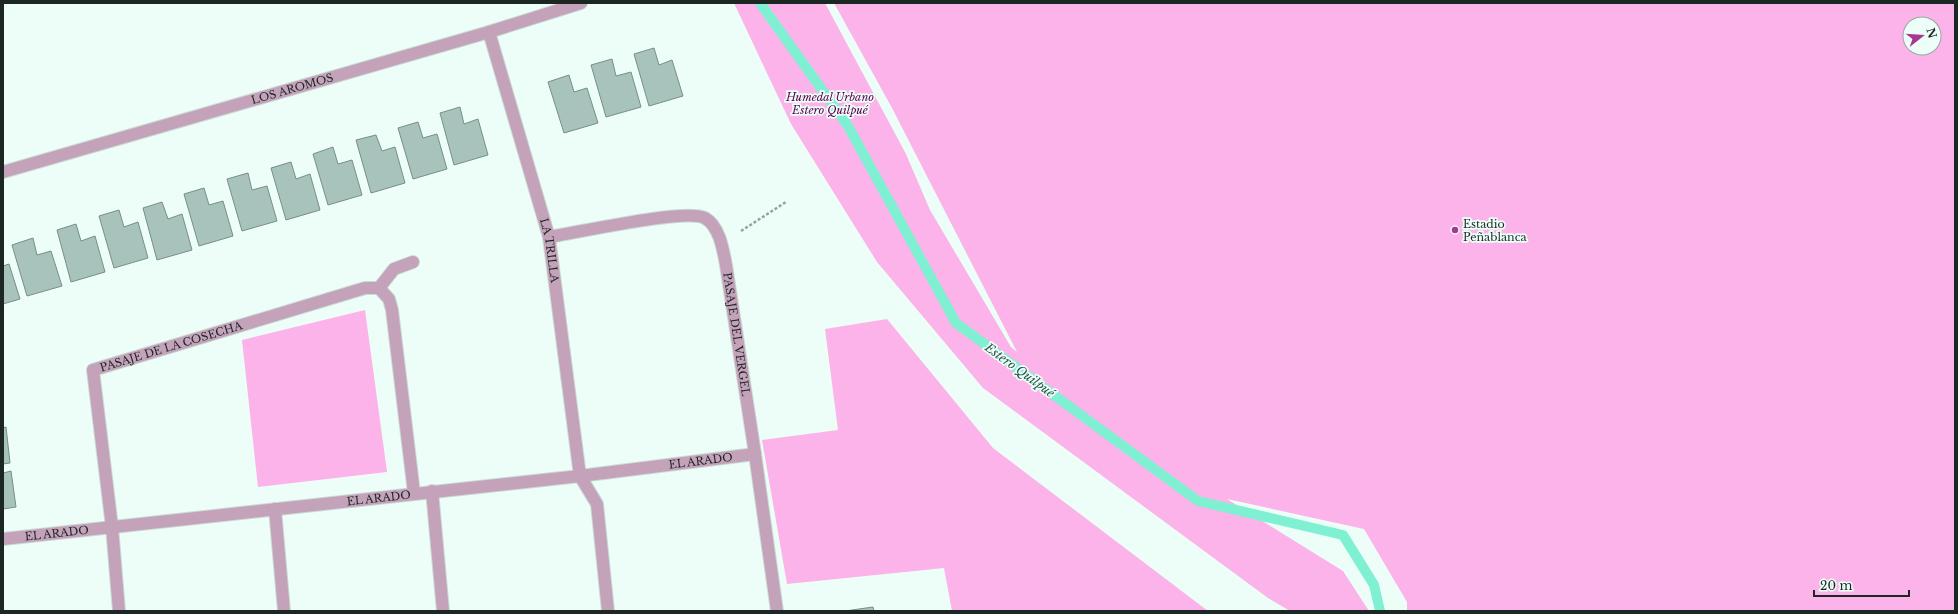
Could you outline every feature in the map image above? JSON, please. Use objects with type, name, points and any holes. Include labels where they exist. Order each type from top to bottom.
[{"type":"street","name":"LOS AROMOS","points":[[3,172],[490,32],[581,3]]},
{"type":"street","name":"LA TRILLA","points":[[490,32],[550,237],[580,476]]},
{"type":"street","name":"PASAJE DEL VERGEL","points":[[550,237],[679,215],[705,218],[715,230],[722,244],[755,454],[777,611]]},
{"type":"street","points":[[413,262],[394,268],[379,288],[389,299],[392,310],[414,493]]},
{"type":"street","name":"PASAJE DE LA COSECHA","points":[[112,527],[93,370],[365,288],[379,288]]},
{"type":"street","name":"EL ARADO","points":[[3,539],[580,476],[755,454]]},
{"type":"street","points":[[580,476],[597,504],[608,611]]},
{"type":"street","points":[[432,491],[443,611]]},
{"type":"street","points":[[275,509],[284,611]]},
{"type":"street","points":[[112,527],[119,611]]},
{"type":"path","points":[[722,244],[786,202]]},
{"type":"green space","name":"Estadio Peñablanca","points":[[734,3],[825,3],[906,154],[930,210],[1011,347],[1017,352],[892,108],[834,3],[1955,3],[1955,611],[1407,611],[1407,602],[1364,529],[1227,499],[1343,571],[1369,611],[1290,611],[1268,598],[983,388],[877,262],[791,124]]},
{"type":"green space","points":[[365,310],[387,472],[258,487],[242,340]]},
{"type":"green space","points":[[887,319],[993,448],[1208,611],[952,611],[944,568],[787,584],[762,440],[838,430],[825,329]]},
{"type":"building","points":[[654,48],[659,65],[672,60],[683,96],[649,106],[634,54]]},
{"type":"building","points":[[612,59],[616,76],[631,72],[641,107],[606,117],[591,65]]},
{"type":"building","points":[[569,75],[574,92],[587,88],[598,123],[564,133],[548,82]]},
{"type":"building","points":[[460,107],[464,124],[478,119],[488,155],[454,165],[440,113]]},
{"type":"building","points":[[418,122],[423,138],[437,134],[447,169],[413,179],[398,128]]},
{"type":"building","points":[[376,135],[382,151],[395,147],[405,183],[371,193],[356,140]]},
{"type":"building","points":[[333,147],[338,164],[352,160],[362,195],[328,205],[313,154]]},
{"type":"building","points":[[291,162],[296,179],[310,174],[320,210],[286,220],[271,168]]},
{"type":"building","points":[[248,173],[252,190],[267,186],[277,221],[242,231],[227,179]]},
{"type":"building","points":[[204,188],[209,205],[223,201],[233,236],[199,246],[184,194]]},
{"type":"building","points":[[162,202],[168,219],[182,214],[192,250],[157,260],[143,208]]},
{"type":"building","points":[[119,210],[124,227],[138,222],[148,258],[114,268],[99,216]]},
{"type":"building","points":[[76,224],[81,241],[95,236],[105,272],[71,282],[57,230]]},
{"type":"building","points":[[33,238],[37,255],[51,251],[62,286],[27,296],[12,245]]},
{"type":"building","points":[[9,264],[20,299],[3,304],[3,266]]},
{"type":"building","points":[[6,427],[10,463],[3,464],[3,428]]},
{"type":"building","points":[[11,471],[16,507],[3,509],[3,473]]},
{"type":"building","points":[[873,607],[874,611],[845,611]]},
{"type":"waterway","name":"Estero Quilpué","points":[[760,3],[848,126],[956,323],[1198,501],[1343,535],[1374,585],[1380,611]]},
{"type":"place","name":"Estadio Peñablanca","points":[[1455,230]]},
{"type":"park label","name":"Humedal Urbano Estero Quilpué","points":[[830,103]]}]
